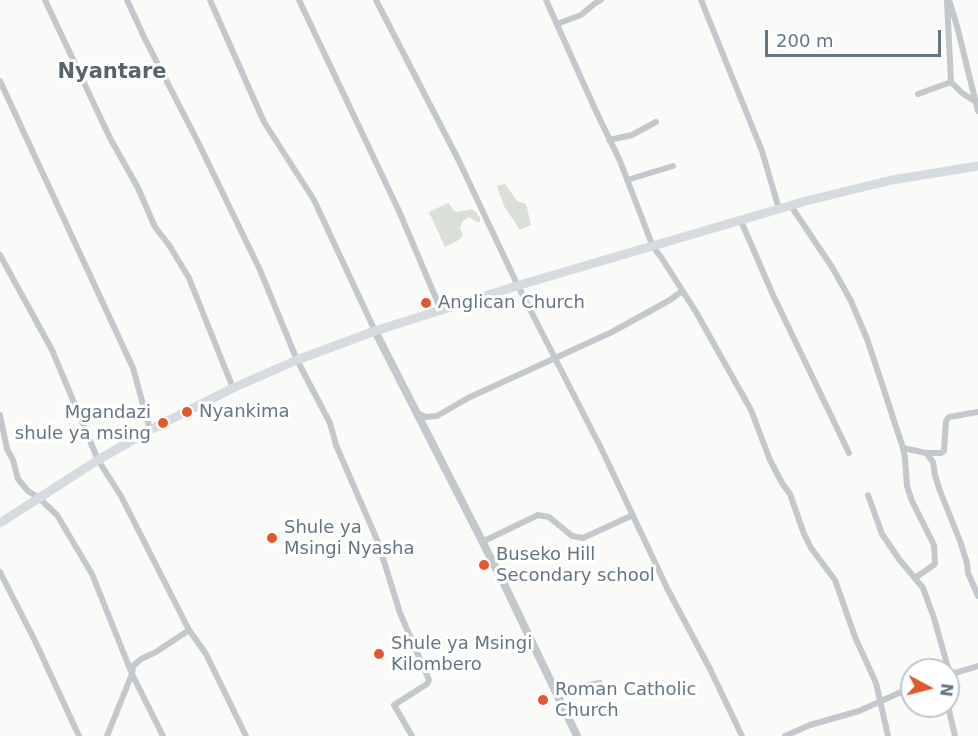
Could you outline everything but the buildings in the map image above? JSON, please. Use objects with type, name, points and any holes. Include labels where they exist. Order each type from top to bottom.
[{"type":"highway","points":[[0,523],[98,459],[233,387],[375,331],[518,286],[841,192],[892,180],[978,166]]},
{"type":"street","points":[[45,0],[155,227],[189,278],[233,387]]},
{"type":"street","points":[[127,0],[260,270],[297,360],[330,423],[336,445],[378,542],[400,614],[429,680],[427,684],[394,705],[412,736]]},
{"type":"street","points":[[210,0],[264,122],[314,200],[375,331],[577,736]]},
{"type":"street","points":[[298,0],[399,211],[441,310]]},
{"type":"street","points":[[376,0],[458,159],[518,286],[602,450],[668,590],[742,736]]},
{"type":"street","points":[[546,0],[620,161],[652,247],[661,257],[696,312],[751,410],[770,460],[790,494],[804,534],[834,580],[855,637],[876,683],[888,736]]},
{"type":"street","points":[[557,24],[581,15],[601,0]]},
{"type":"street","points":[[700,0],[762,151],[779,209]]},
{"type":"street","points":[[948,0],[957,26],[978,111]]},
{"type":"street","points":[[948,0],[951,82],[976,102]]},
{"type":"street","points":[[970,75],[978,73]]},
{"type":"street","points":[[0,81],[133,368],[150,430]]},
{"type":"street","points":[[918,94],[951,82]]},
{"type":"street","points":[[609,140],[632,135],[656,122]]},
{"type":"street","points":[[627,180],[673,166]]},
{"type":"street","points":[[791,206],[832,267],[851,301],[867,339],[903,448],[907,486],[934,545],[935,564],[915,578]]},
{"type":"street","points":[[741,221],[773,295],[849,453]]},
{"type":"street","points":[[0,255],[52,350],[98,459],[121,496],[189,630],[206,654],[246,736]]},
{"type":"street","points":[[417,413],[426,417],[436,416],[468,398],[612,332],[682,291]]},
{"type":"street","points":[[903,448],[926,453],[941,453],[944,451],[946,421],[949,417],[978,412]]},
{"type":"street","points":[[0,415],[7,449],[17,470],[18,479],[28,491],[57,515],[92,574],[132,674],[163,736]]},
{"type":"street","points":[[926,453],[933,462],[940,491],[978,596]]},
{"type":"street","points":[[868,495],[882,534],[923,588],[945,658]]},
{"type":"street","points":[[482,542],[538,515],[549,517],[572,536],[583,538],[633,515]]},
{"type":"street","points":[[0,572],[79,736]]},
{"type":"street","points":[[107,736],[132,674],[133,666],[189,630]]},
{"type":"street","points":[[960,672],[978,666]]},
{"type":"street","points":[[555,690],[600,682]]},
{"type":"street","points":[[785,736],[810,725],[859,711],[900,693]]},
{"type":"street","points":[[950,718],[954,736]]},
{"type":"shaded area","points":[[505,184],[517,201],[526,204],[531,225],[520,230],[504,206],[497,186]]},
{"type":"shaded area","points":[[448,203],[457,212],[472,209],[477,213],[480,222],[469,217],[463,221],[460,227],[463,236],[445,247],[429,212]]},
{"type":"place","name":"Anglican Church","points":[[426,303]]},
{"type":"place","name":"Nyankima","points":[[187,412]]},
{"type":"place","name":"Mgandazi shule ya msing","points":[[163,423]]},
{"type":"place","name":"Shule ya Msingi Nyasha","points":[[272,538]]},
{"type":"place","name":"Buseko Hill Secondary school","points":[[484,565]]},
{"type":"place","name":"Shule ya Msingi Kilombero","points":[[379,654]]},
{"type":"place","name":"Roman Catholic Church","points":[[543,700]]},
{"type":"district","name":"Nyantare","points":[[112,73]]}]
